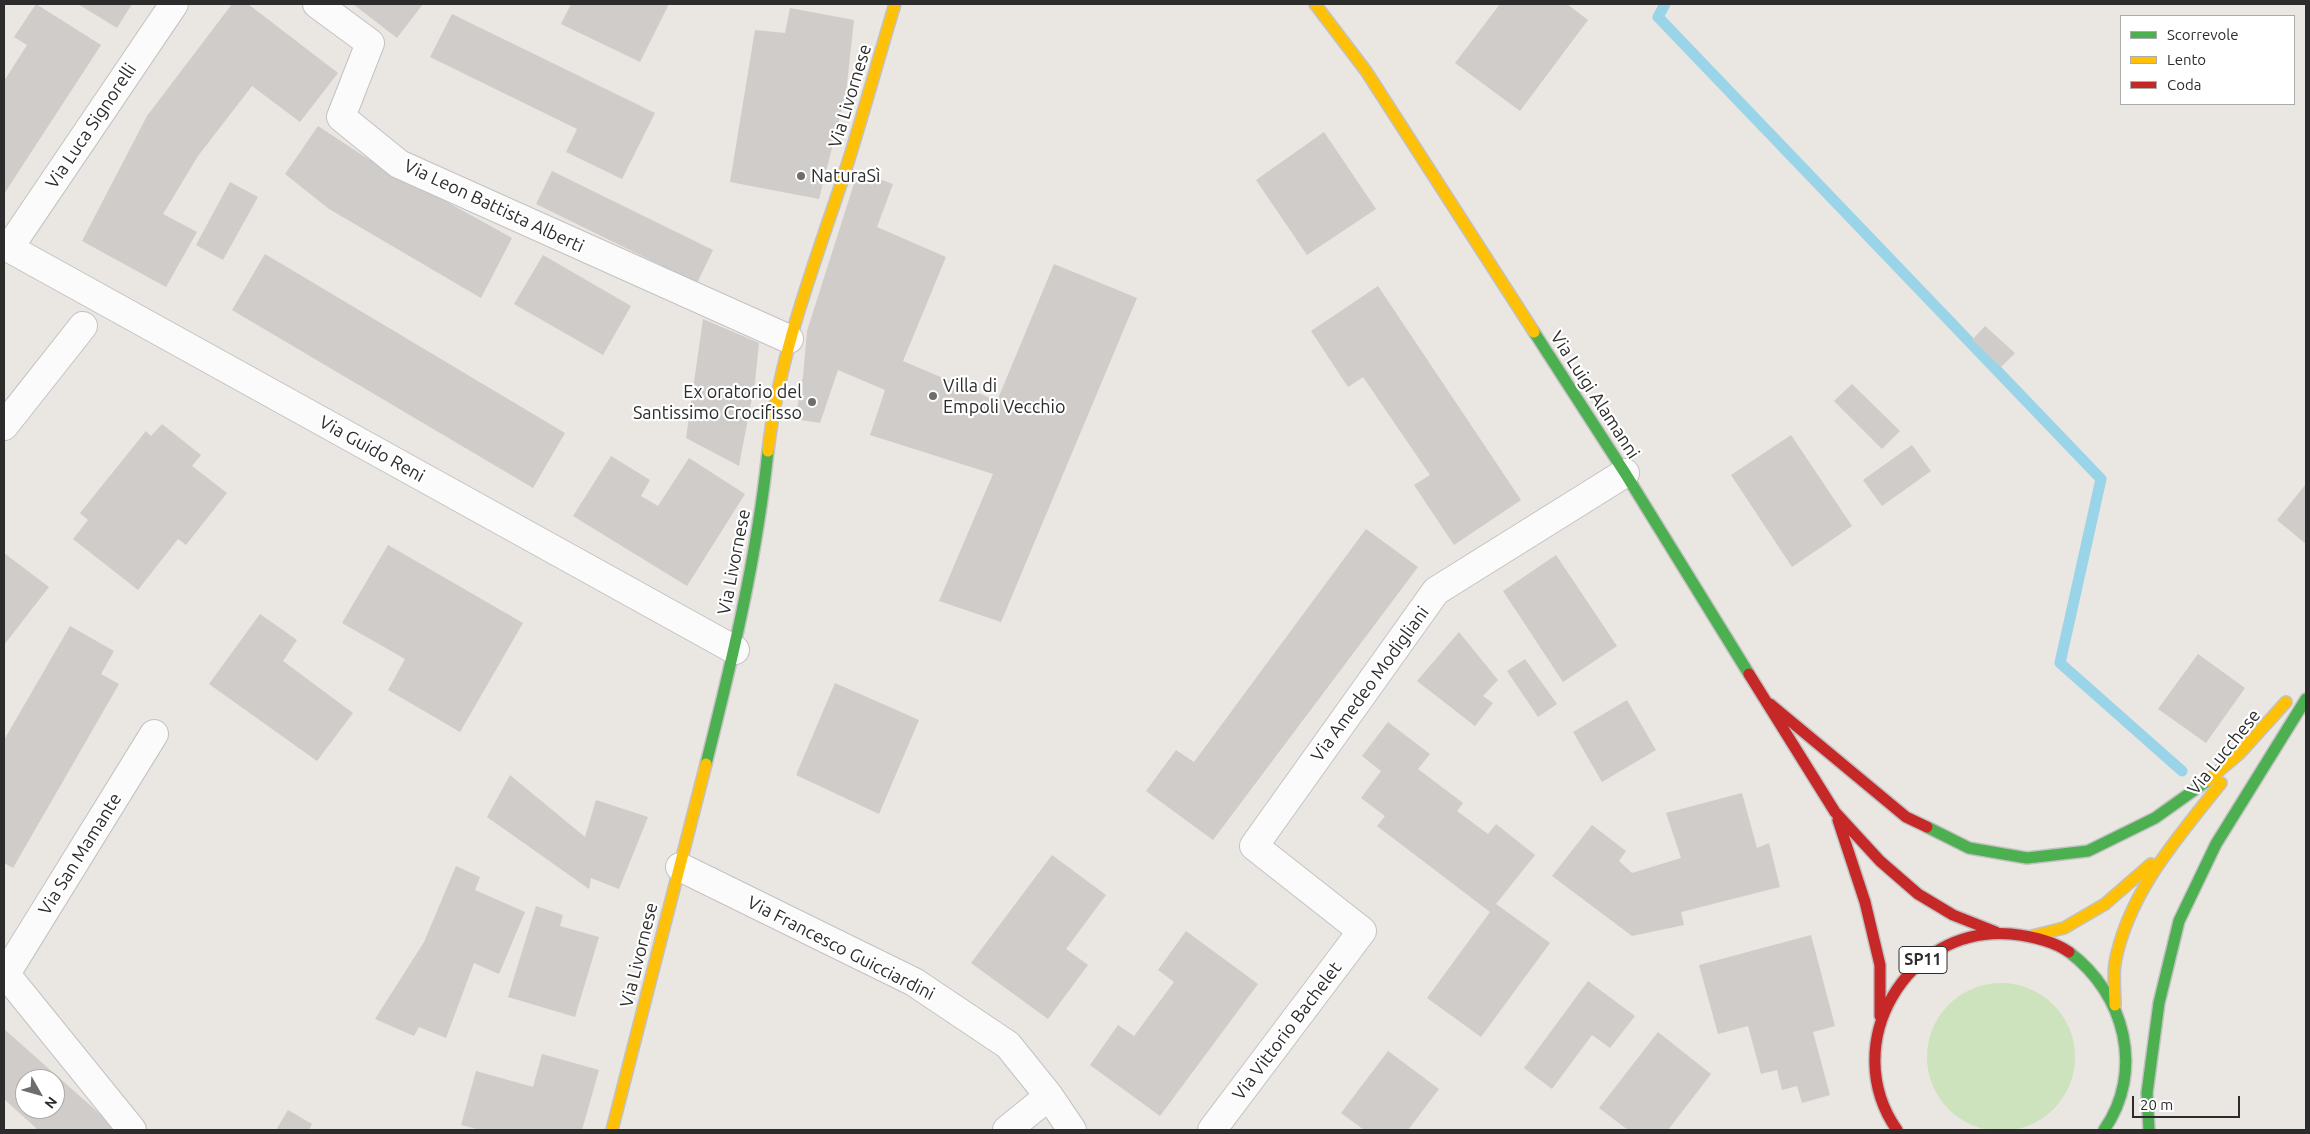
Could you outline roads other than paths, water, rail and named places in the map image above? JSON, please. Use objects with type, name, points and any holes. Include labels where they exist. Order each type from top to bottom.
[{"type":"main road","name":"Via Livornese","points":[[612,1130],[736,650],[762,509],[772,419],[789,339],[846,168],[895,4]]},
{"type":"main road","name":"Via Luigi Alamanni","points":[[1315,4],[1366,71],[1625,473],[1835,812],[1880,861],[1918,894],[1953,915],[1996,932]]},
{"type":"main road","name":"Via Lucchese","points":[[1766,700],[1906,817],[1969,848],[2027,858],[2088,851],[2155,818],[2210,780],[2239,754],[2289,699],[2169,848],[2133,909],[2120,941],[2115,965],[2115,1006]]},
{"type":"main road","points":[[2149,1130],[2148,1094],[2159,1003],[2179,921],[2216,844],[2306,699]]},
{"type":"main road","name":"Via Luigi Alamanni","points":[[1835,812],[1865,902],[1880,965],[1880,1021]]},
{"type":"main road","name":"Via Lucchese","points":[[2032,936],[2064,928],[2104,904],[2169,848]]},
{"type":"main road","name":"Via Lucchese","points":[[1897,1130],[1892,1123],[1878,1090],[1874,1056],[1880,1021],[1893,993],[1913,968],[1931,954],[1966,937],[1996,932],[2032,936],[2066,950],[2095,974],[2115,1006],[2125,1036],[2127,1067],[2120,1098],[2106,1129]]},
{"type":"street","name":"Via Luca Signorelli","points":[[9,248],[174,4]]},
{"type":"street","name":"Via Leon Battista Alberti","points":[[316,4],[370,44],[341,116],[399,164],[789,339]]},
{"type":"street","name":"Via Guido Reni","points":[[9,248],[736,650]]},
{"type":"street","points":[[4,426],[83,326]]},
{"type":"street","name":"Via Amedeo Modigliani","points":[[1362,932],[1254,846],[1436,592],[1625,473]]},
{"type":"street","name":"Via San Mamante","points":[[132,1130],[4,975],[154,734]]},
{"type":"street","name":"Via Francesco Guicciardini","points":[[680,867],[914,982],[1008,1045],[1049,1096],[1072,1130]]},
{"type":"street","name":"Via Vittorio Bachelet","points":[[1212,1130],[1362,932]]},
{"type":"street","points":[[1007,1130],[1049,1096]]},
{"type":"waterway","points":[[1665,4],[1658,17],[2101,479],[2060,663],[2182,771]]},
{"type":"place","name":"NaturaSì","points":[[801,176]]},
{"type":"place","name":"Villa di Empoli Vecchio","points":[[933,396]]},
{"type":"place","name":"Ex oratorio del Santissimo Crocifisso","points":[[812,402]]}]
